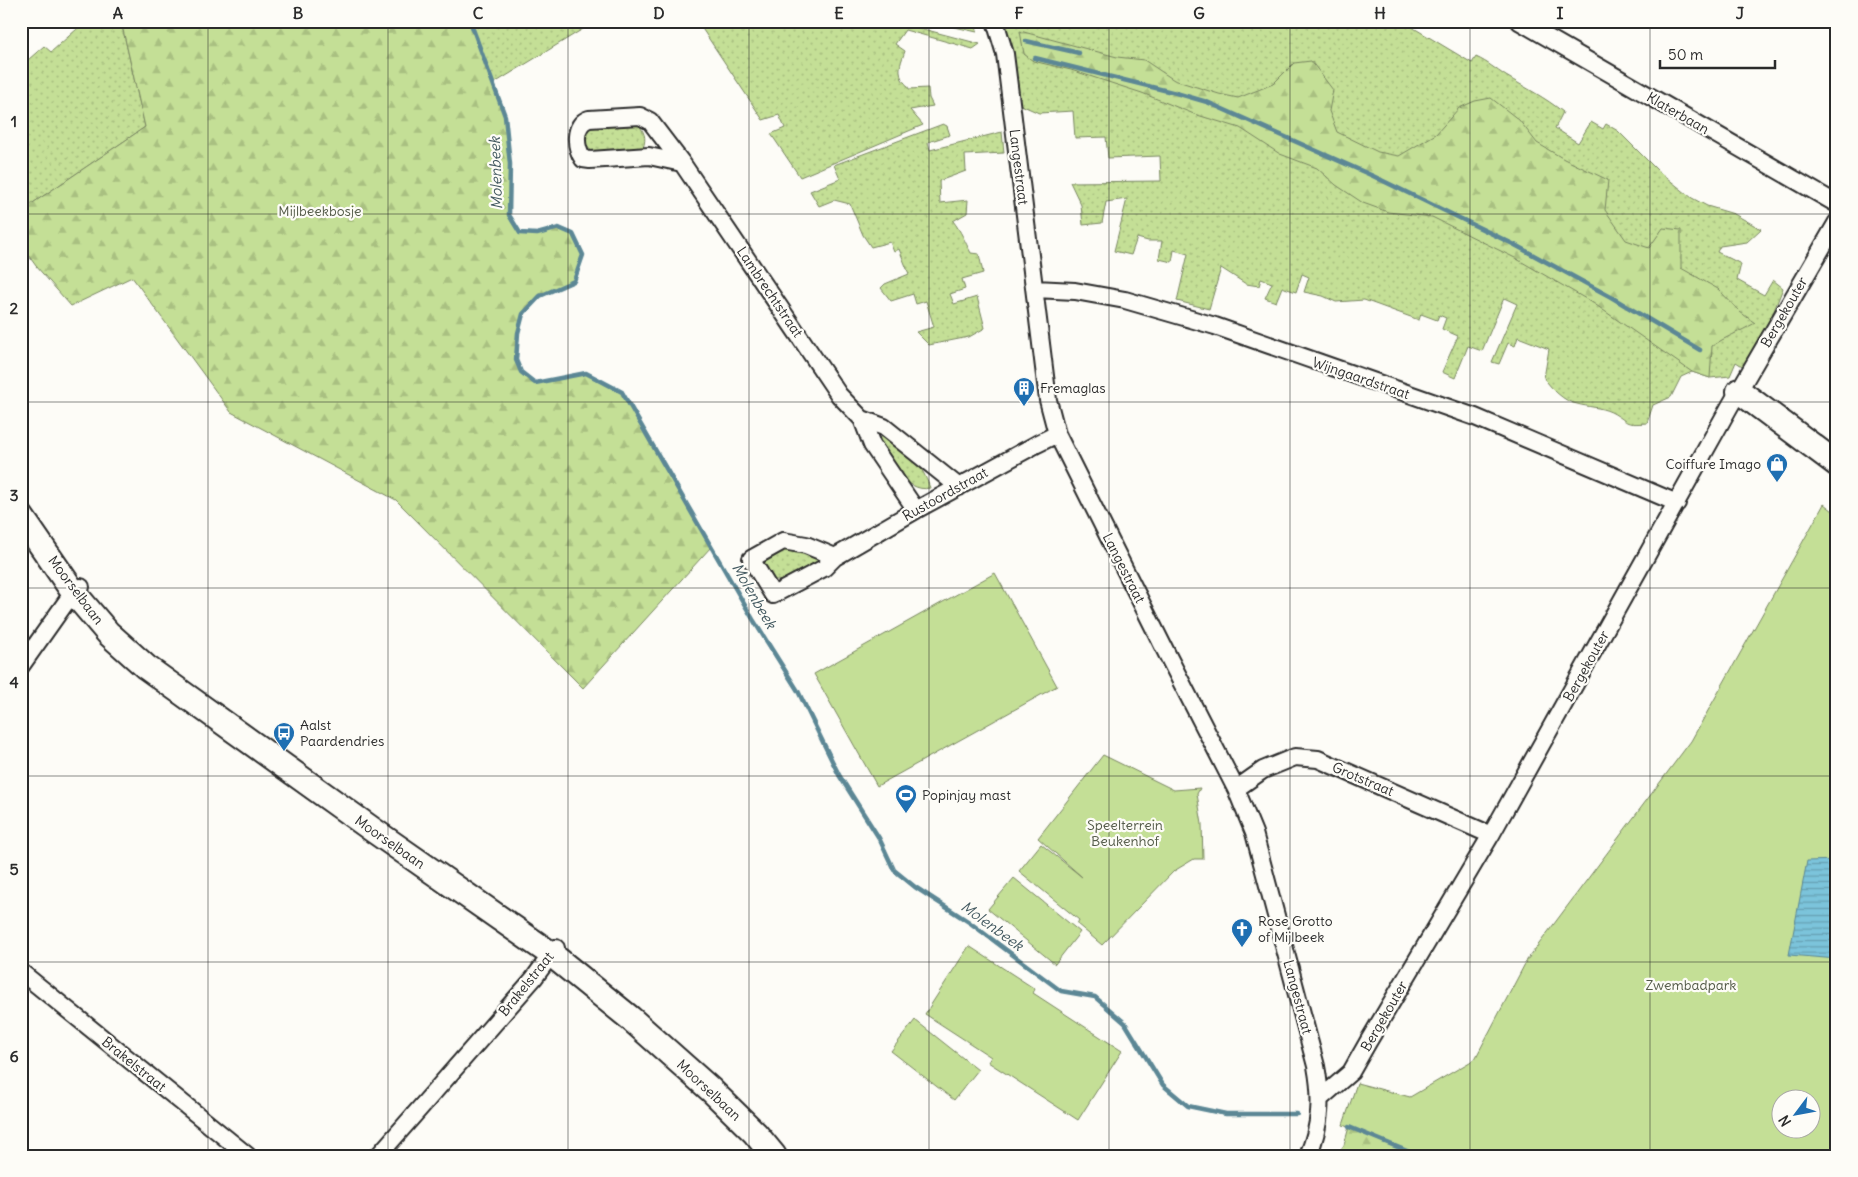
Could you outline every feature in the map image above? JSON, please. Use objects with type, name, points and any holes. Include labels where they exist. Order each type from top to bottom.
[{"type":"main road","points":[[1745,381],[1837,464]]},
{"type":"main road","name":"Moorselbaan","points":[[21,516],[78,590],[108,633],[146,667],[374,830],[553,951],[711,1090],[755,1133],[774,1156]]},
{"type":"street","name":"Langestraat","points":[[995,21],[1005,54],[1048,400],[1057,434],[1236,789],[1254,833],[1316,1066],[1320,1098],[1317,1136],[1308,1156]]},
{"type":"street","name":"Klaterbaan","points":[[1519,21],[1837,204]]},
{"type":"street","name":"Lambrechtstraat","points":[[682,162],[649,156],[583,159],[578,152],[577,128],[582,121],[588,119],[640,116],[650,121],[682,162],[839,394],[862,419],[872,445],[916,510]]},
{"type":"street","name":"Bergekouter","points":[[1320,1098],[1351,1072],[1491,835],[1745,381],[1837,222]]},
{"type":"street","name":"Wijngaardstraat","points":[[1035,289],[1075,291],[1125,300],[1215,326],[1475,417],[1677,503]]},
{"type":"street","name":"Lambrechtstraat","points":[[862,419],[884,427],[959,487]]},
{"type":"street","name":"Rustoordstraat","points":[[835,557],[806,545],[783,541],[750,559],[773,595],[824,568],[835,557],[916,510],[1057,434]]},
{"type":"street","points":[[21,666],[78,590]]},
{"type":"street","name":"Grotstraat","points":[[1236,789],[1263,770],[1295,757],[1318,759],[1491,835]]},
{"type":"street","name":"Brakelstraat","points":[[378,1156],[534,978],[553,951]]},
{"type":"street","name":"Brakelstraat","points":[[21,972],[248,1156]]},
{"type":"green space","points":[[86,21],[121,21],[145,127],[21,211],[21,66],[44,46],[51,52]]},
{"type":"green space","name":"Mijlbeekbosje","points":[[121,21],[470,21],[505,116],[510,164],[509,215],[520,233],[537,234],[559,228],[573,234],[583,255],[574,281],[540,296],[523,314],[518,333],[516,360],[521,372],[536,383],[586,373],[622,392],[711,547],[583,688],[396,500],[231,412],[132,277],[71,306],[36,266],[21,245],[21,211],[145,127]]},
{"type":"green space","points":[[470,21],[596,21],[493,84]]},
{"type":"green space","points":[[697,21],[893,21],[980,44],[973,49],[905,30],[895,44],[905,51],[901,65],[901,75],[909,89],[928,88],[929,98],[933,106],[910,110],[923,125],[800,177],[771,134],[785,128],[779,115],[763,120]]},
{"type":"green space","points":[[928,21],[976,21],[977,32]]},
{"type":"green space","points":[[995,21],[1402,21],[1472,63],[1476,57],[1481,59],[1550,102],[1563,112],[1555,128],[1578,143],[1591,122],[1603,129],[1606,124],[1618,131],[1657,170],[1692,198],[1707,206],[1734,214],[1761,229],[1747,242],[1720,246],[1717,252],[1741,264],[1737,280],[1764,295],[1773,280],[1783,288],[1750,371],[1736,362],[1730,376],[1710,378],[1692,372],[1681,377],[1671,397],[1653,405],[1647,423],[1634,424],[1607,410],[1572,403],[1558,394],[1544,378],[1549,349],[1518,337],[1515,346],[1508,343],[1499,364],[1492,362],[1517,304],[1504,298],[1482,351],[1468,346],[1455,378],[1442,372],[1458,336],[1442,329],[1446,318],[1439,315],[1437,320],[1421,314],[1419,320],[1364,300],[1336,302],[1323,296],[1304,292],[1309,277],[1302,274],[1296,292],[1282,287],[1276,302],[1265,298],[1272,283],[1261,279],[1259,286],[1246,284],[1221,268],[1209,309],[1177,301],[1188,254],[1174,250],[1172,262],[1159,259],[1162,241],[1148,241],[1137,238],[1131,255],[1114,251],[1127,199],[1106,202],[1102,223],[1083,225],[1081,205],[1070,182],[1161,181],[1160,156],[1108,158],[1106,137],[1075,138],[1073,111],[1039,113],[1021,105]]},
{"type":"green space","points":[[1020,31],[1117,57],[1144,60],[1174,80],[1238,98],[1273,84],[1294,63],[1311,61],[1333,90],[1329,111],[1337,132],[1378,152],[1399,156],[1436,134],[1459,108],[1475,101],[1491,98],[1519,120],[1537,143],[1564,159],[1608,180],[1605,210],[1626,240],[1649,248],[1663,228],[1681,230],[1681,268],[1718,289],[1740,312],[1755,323],[1712,346],[1710,378],[1692,372],[1593,303],[1515,258],[1432,217],[1388,212],[1363,203],[1336,185],[1317,168],[1280,154],[1240,128],[1194,114],[1142,93],[1071,70],[1033,61],[1024,54]]},
{"type":"green space","points":[[637,122],[644,135],[643,148],[617,153],[597,153],[593,152],[586,145],[583,139],[585,131],[599,124]]},
{"type":"green space","points":[[943,124],[947,126],[950,135],[928,142],[930,150],[1002,132],[1004,153],[965,155],[966,171],[939,181],[940,203],[968,200],[967,213],[953,221],[971,253],[979,254],[983,273],[962,279],[965,289],[950,294],[954,304],[977,297],[985,328],[969,337],[929,345],[916,332],[934,327],[926,301],[916,304],[913,294],[891,301],[881,288],[885,284],[909,274],[899,249],[894,252],[890,242],[871,247],[863,235],[850,204],[834,200],[819,206],[810,191],[840,179],[834,165]]},
{"type":"green space","points":[[881,436],[912,458],[922,470],[930,488],[921,488],[913,485],[898,473],[878,440]]},
{"type":"green space","name":"Zwembadpark","points":[[1824,504],[1837,514],[1837,1156],[1419,1156],[1343,1125],[1357,1083],[1410,1097],[1475,1059],[1527,960],[1691,741]]},
{"type":"green space","points":[[780,548],[820,556],[823,561],[783,581],[770,579],[764,567],[764,561]]},
{"type":"green space","points":[[995,573],[1057,686],[877,786],[814,674]]},
{"type":"green space","name":"Speelterrein Beukenhof","points":[[1103,755],[1174,790],[1200,788],[1197,794],[1202,824],[1203,859],[1194,859],[1174,871],[1102,945],[1077,924],[1079,920],[1019,871],[1041,844],[1082,877],[1038,838]]},
{"type":"green space","points":[[1014,878],[1080,932],[1055,964],[988,909]]},
{"type":"green space","points":[[969,946],[1035,989],[1033,993],[1122,1051],[1078,1120],[988,1062],[991,1057],[925,1014]]},
{"type":"green space","points":[[915,1020],[978,1070],[954,1100],[891,1051]]},
{"type":"green space","points":[[1349,1127],[1419,1156],[1336,1156],[1344,1145]]},
{"type":"water","points":[[1837,860],[1837,959],[1789,955],[1807,861]]},
{"type":"waterway","name":"Molenbeek","points":[[470,21],[505,116],[510,164],[509,215],[520,233],[537,234],[559,228],[573,234],[583,255],[574,281],[540,296],[523,314],[518,333],[516,360],[521,372],[535,383],[586,373],[622,392],[754,621],[798,691],[839,775],[879,838],[894,870],[915,887],[969,922],[1061,991],[1095,997],[1125,1023],[1163,1085],[1188,1106],[1226,1114],[1297,1114]]},
{"type":"waterway","points":[[955,21],[964,23]]},
{"type":"waterway","points":[[1026,41],[1079,53]]},
{"type":"waterway","points":[[1035,58],[1207,102],[1373,176],[1515,245],[1611,297],[1700,350]]},
{"type":"waterway","name":"Molenbeek","points":[[1349,1127],[1419,1156]]},
{"type":"place","name":"Fremaglas","points":[[1024,407]]},
{"type":"place","name":"Coiffure Imago","points":[[1777,483]]},
{"type":"place","name":"Aalst Paardendries","points":[[284,752]]},
{"type":"place","name":"Popinjay mast","points":[[906,814]]},
{"type":"place","name":"Rose Grotto of Mijlbeek","points":[[1242,948]]}]
